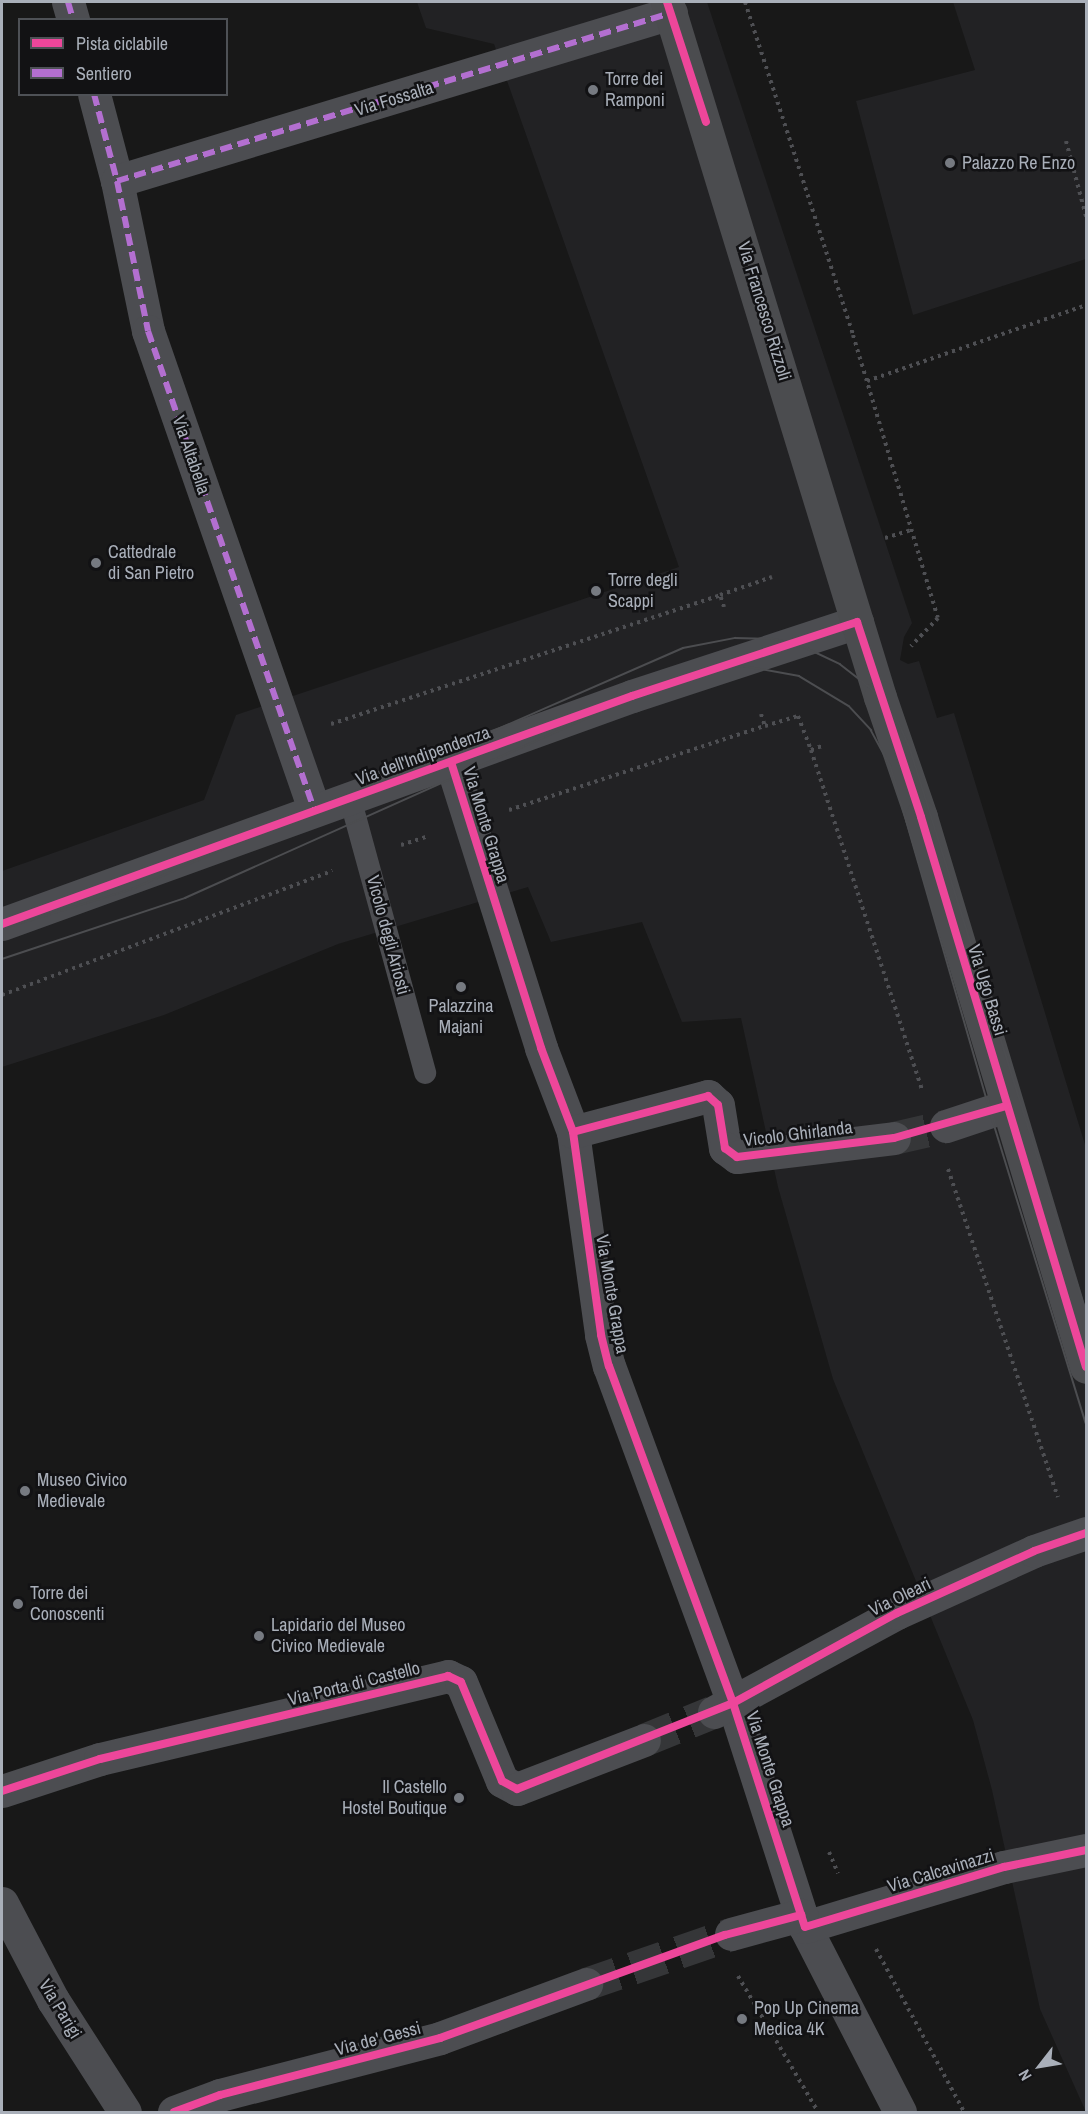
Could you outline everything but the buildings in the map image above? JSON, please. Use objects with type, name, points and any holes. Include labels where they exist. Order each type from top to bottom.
[{"type":"street","points":[[68,2],[72,18]]},
{"type":"street","name":"Via Fossalta","points":[[117,181],[669,7]]},
{"type":"street","name":"Via Francesco Rizzoli","points":[[669,7],[857,622]]},
{"type":"street","name":"Via Altabella","points":[[95,96],[117,181],[148,331],[314,809]]},
{"type":"street","name":"Via dell'Indipendenza","points":[[2,924],[314,809],[632,696],[857,622]]},
{"type":"street","name":"Via Ugo Bassi","points":[[857,622],[921,817],[1086,1367]]},
{"type":"street","name":"Via Monte Grappa","points":[[451,762],[541,1048],[573,1132],[601,1335],[609,1366],[723,1708],[803,1921],[900,2112]]},
{"type":"street","name":"Vicolo Ghirlanda","points":[[573,1132],[708,1096],[718,1105],[725,1148],[737,1157],[894,1138]]},
{"type":"street","points":[[946,1126],[1006,1106]]},
{"type":"street","name":"Via Oleari","points":[[723,1708],[897,1613],[1034,1551],[1086,1533]]},
{"type":"street","name":"Via Porta di Castello","points":[[2,1791],[110,1756],[448,1676],[461,1682],[502,1781],[517,1789],[644,1740]]},
{"type":"street","name":"Via Calcavinazzi","points":[[803,1921],[1004,1868],[1086,1850]]},
{"type":"street","name":"Via Parigi","points":[[2,1903],[53,2000],[124,2112]]},
{"type":"street","points":[[730,1934],[803,1921]]},
{"type":"street","name":"Via de' Gessi","points":[[174,2112],[220,2095],[429,2041],[586,1984]]},
{"type":"lane","name":"Vicolo degli Ariosti","points":[[350,798],[425,1073]]},
{"type":"path","points":[[745,2],[867,381],[938,618],[936,625],[918,635],[908,656]]},
{"type":"path","points":[[1066,141],[1086,216]]},
{"type":"path","points":[[867,381],[1086,305]]},
{"type":"path","points":[[885,538],[911,530]]},
{"type":"path","points":[[328,725],[772,577]]},
{"type":"path","points":[[720,595],[724,607]]},
{"type":"path","points":[[761,714],[765,726]]},
{"type":"path","points":[[505,811],[798,716],[811,750],[822,746]]},
{"type":"path","points":[[2,995],[366,858],[439,833]]},
{"type":"path","points":[[871,1939],[964,2112]]},
{"type":"path","points":[[735,1969],[819,2112]]},
{"type":"shaded area","points":[[417,2],[707,2],[912,623],[904,637],[900,660],[908,664],[919,661],[937,718],[954,713],[1086,1148],[1086,2112],[1040,2009],[992,1790],[973,1720],[833,1379],[778,1187],[741,1018],[682,1022],[642,922],[551,942],[528,887],[338,944],[164,1015],[2,1067],[2,871],[204,800],[236,715],[679,567],[494,44],[426,28]]},
{"type":"shaded area","name":"Palazzo Re Enzo","points":[[953,2],[1086,2],[1086,259],[913,315],[856,101],[975,70]]},
{"type":"tunnel","points":[[894,1138],[946,1126]]},
{"type":"tunnel","points":[[644,1740],[713,1712]]},
{"type":"tunnel","points":[[586,1984],[731,1934]]},
{"type":"tram line","points":[[2,929],[132,889],[683,648],[735,638],[775,639],[802,646],[840,664],[871,688],[898,721],[910,748],[1086,1311]]},
{"type":"tram line","points":[[2,959],[185,898],[672,680],[721,667],[744,666],[799,676],[849,706],[871,730],[891,767],[990,1111],[1086,1423]]},
{"type":"marked path","points":[[68,2],[72,18]]},
{"type":"marked path","points":[[117,181],[671,13]]},
{"type":"marked path","points":[[95,96],[117,181],[148,331],[314,809]]},
{"type":"cycle path","points":[[667,2],[706,122]]},
{"type":"cycle path","points":[[2,924],[632,696],[857,622],[921,817],[1086,1367]]},
{"type":"cycle path","points":[[451,762],[541,1048],[573,1132],[601,1335],[609,1366],[733,1703],[805,1927],[1004,1867],[1086,1850]]},
{"type":"cycle path","points":[[573,1132],[708,1096],[718,1105],[725,1148],[737,1157],[894,1138],[1006,1106]]},
{"type":"cycle path","points":[[2,1791],[100,1759],[448,1676],[461,1682],[502,1781],[517,1789],[733,1703],[897,1613],[1034,1551],[1086,1533]]},
{"type":"cycle path","points":[[174,2112],[220,2095],[440,2038],[725,1935],[801,1915]]},
{"type":"place","name":"Torre dei Ramponi","points":[[593,90]]},
{"type":"place","name":"Palazzo Re Enzo","points":[[950,163]]},
{"type":"place","name":"Cattedrale di San Pietro","points":[[96,563]]},
{"type":"place","name":"Torre degli Scappi","points":[[596,591]]},
{"type":"place","name":"Palazzina Majani","points":[[461,987]]},
{"type":"place","name":"Museo Civico Medievale","points":[[25,1491]]},
{"type":"place","name":"Torre dei Conoscenti","points":[[18,1604]]},
{"type":"place","name":"Lapidario del Museo Civico Medievale","points":[[259,1636]]},
{"type":"place","name":"Il Castello Hostel Boutique","points":[[459,1798]]},
{"type":"place","name":"Pop Up Cinema Medica 4K","points":[[742,2019]]}]
